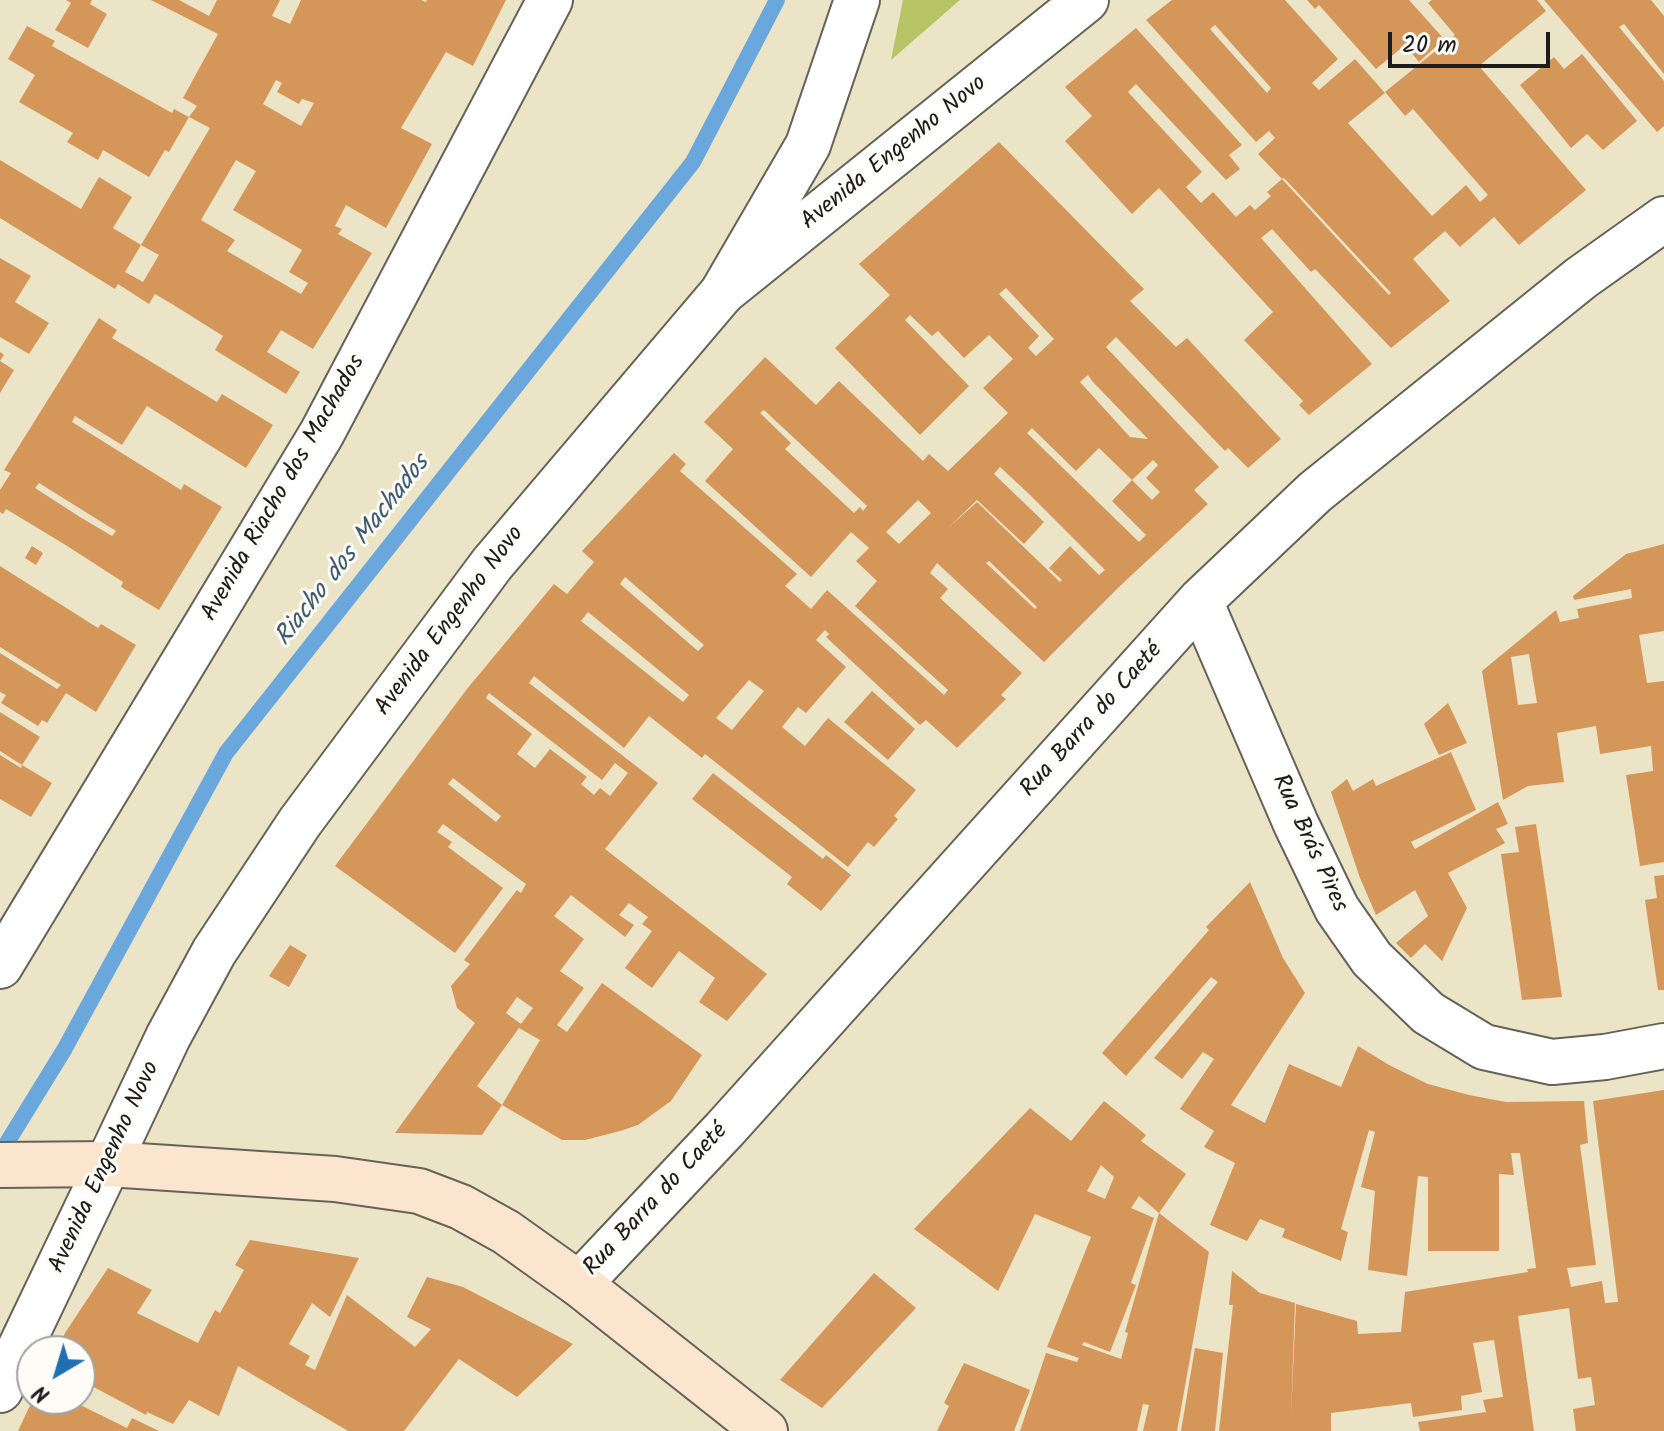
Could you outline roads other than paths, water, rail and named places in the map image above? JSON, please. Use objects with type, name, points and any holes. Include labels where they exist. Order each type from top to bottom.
[{"type":"main road","points":[[0,1165],[94,1163],[335,1179],[419,1191],[484,1219],[579,1284],[765,1431]]},
{"type":"street","name":"Avenida Riacho dos Machados","points":[[0,966],[322,433],[550,0]]},
{"type":"street","points":[[722,293],[808,145],[857,0]]},
{"type":"street","name":"Avenida Engenho Novo","points":[[0,1390],[94,1163],[214,952],[300,822],[492,564],[722,293],[1086,0]]},
{"type":"street","name":"Rua Barra do Caeté","points":[[579,1284],[757,1095],[1200,601],[1315,492],[1581,278],[1664,219]]},
{"type":"street","name":"Rua Brás Pires","points":[[1200,601],[1296,824],[1337,909],[1372,959],[1428,1013],[1484,1047],[1552,1062],[1605,1057],[1664,1046]]},
{"type":"waterway","name":"Riacho dos Machados","points":[[0,1154],[64,1050],[226,753],[693,162],[777,0]]}]
